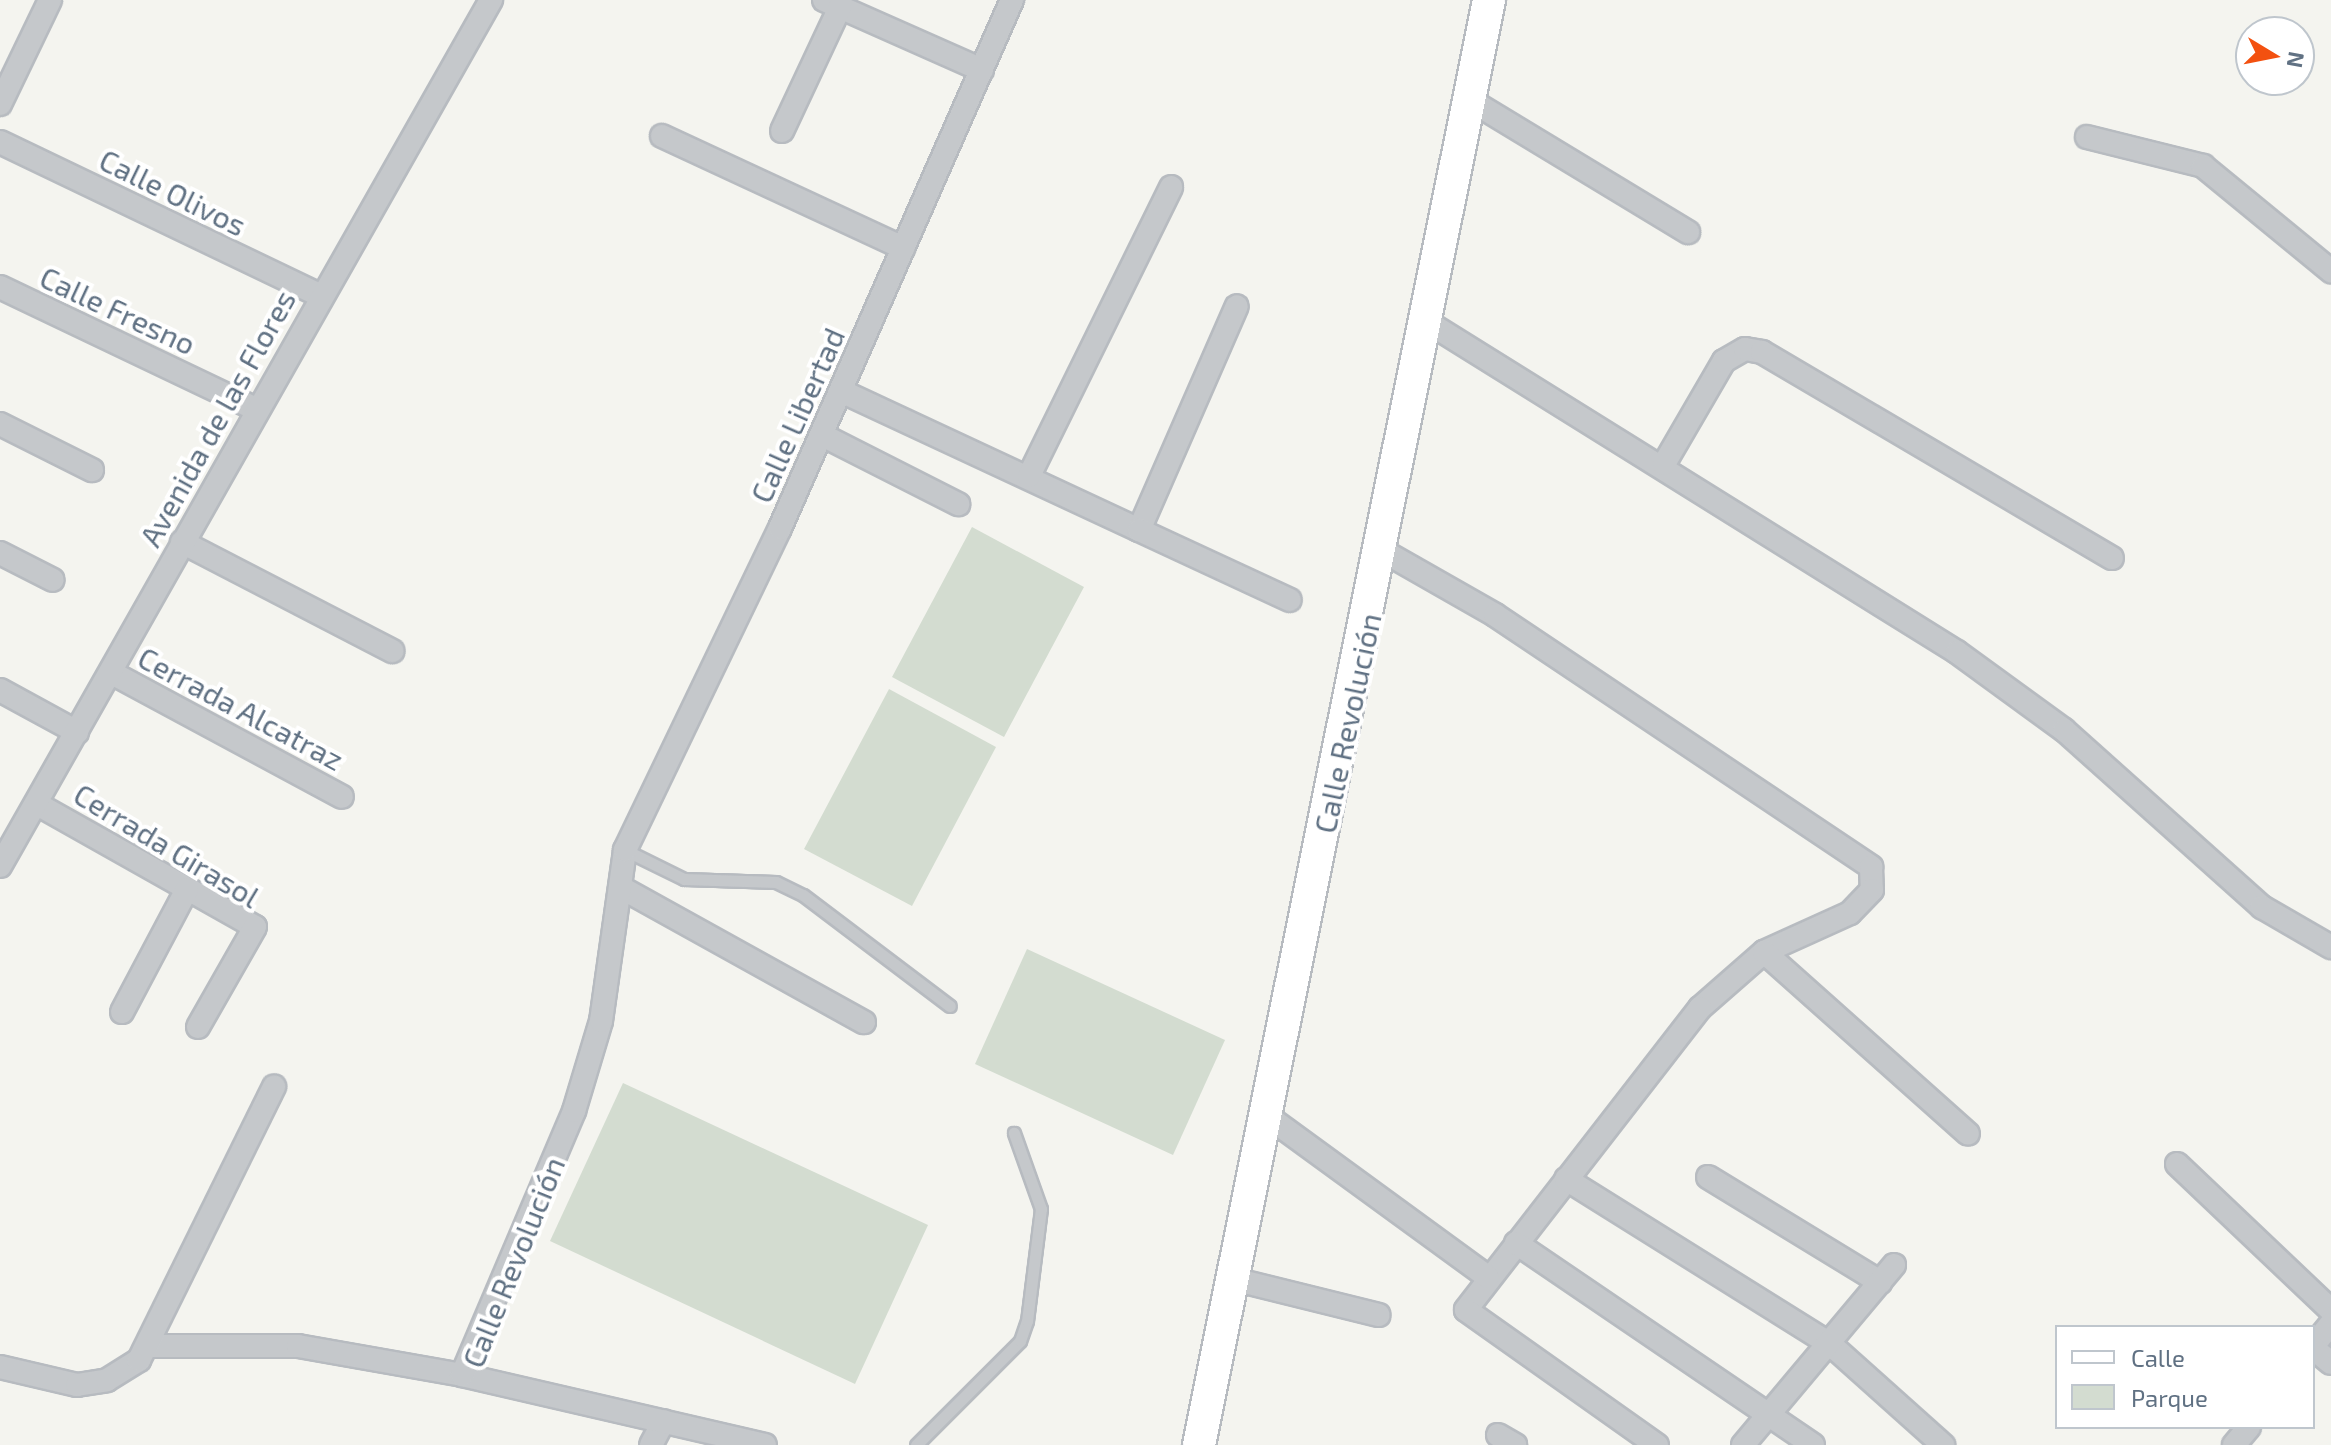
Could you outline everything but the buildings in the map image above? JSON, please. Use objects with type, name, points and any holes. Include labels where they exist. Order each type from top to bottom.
[{"type":"street","points":[[0,104],[50,0]]},
{"type":"street","name":"Avenida de las Flores","points":[[0,866],[112,673],[254,408],[491,0]]},
{"type":"street","name":"Calle Libertad","points":[[625,850],[822,435],[1012,0]]},
{"type":"street","name":"Calle Revolución","points":[[1199,1445],[1429,323],[1489,0]]},
{"type":"street","points":[[782,131],[832,4],[982,70]]},
{"type":"street","points":[[1470,100],[1688,232]]},
{"type":"street","points":[[662,136],[903,248]]},
{"type":"street","points":[[2087,137],[2203,166],[2331,271]]},
{"type":"street","name":"Calle Olivos","points":[[0,142],[319,295]]},
{"type":"street","points":[[1029,476],[1171,187]]},
{"type":"street","name":"Calle Fresno","points":[[0,287],[254,408]]},
{"type":"street","points":[[1139,530],[1237,306]]},
{"type":"street","points":[[1429,323],[1664,464],[1957,652],[2064,730],[2262,907],[2331,947]]},
{"type":"street","points":[[1664,464],[1724,361],[1745,349],[1762,352],[2112,558]]},
{"type":"street","points":[[841,391],[1290,600]]},
{"type":"street","points":[[0,424],[92,470]]},
{"type":"street","points":[[822,435],[958,504]]},
{"type":"street","points":[[182,542],[392,651]]},
{"type":"street","points":[[1383,551],[1495,615],[1871,867],[1872,890],[1850,913],[1764,952],[1700,1008],[1469,1302],[1470,1318],[1629,1437],[1657,1445]]},
{"type":"street","points":[[0,553],[53,580]]},
{"type":"street","name":"Cerrada Alcatraz","points":[[112,673],[342,797]]},
{"type":"street","points":[[0,690],[77,732]]},
{"type":"street","name":"Cerrada Girasol","points":[[37,804],[255,927],[198,1027]]},
{"type":"street","name":"Calle Revolución","points":[[625,850],[601,1021],[574,1111],[462,1375],[765,1445]]},
{"type":"street","points":[[620,887],[864,1022]]},
{"type":"street","points":[[122,1012],[187,889]]},
{"type":"street","points":[[1764,952],[1968,1134]]},
{"type":"street","points":[[0,1367],[77,1385],[124,1372],[152,1346],[274,1087]]},
{"type":"street","points":[[1267,1116],[1488,1277]]},
{"type":"street","points":[[2177,1164],[2331,1310]]},
{"type":"street","points":[[1708,1177],[1887,1273],[1774,1412],[1743,1445]]},
{"type":"street","points":[[1566,1179],[1830,1344],[1943,1445]]},
{"type":"street","points":[[1516,1243],[1774,1412],[1813,1445]]},
{"type":"street","points":[[1233,1279],[1379,1315]]},
{"type":"street","points":[[2315,1344],[2331,1324]]},
{"type":"street","points":[[152,1346],[298,1346],[462,1375]]},
{"type":"street","points":[[2315,1349],[2331,1363]]},
{"type":"street","points":[[651,1445],[664,1421]]},
{"type":"street","points":[[2234,1445],[2247,1429]]},
{"type":"lane","points":[[625,850],[684,879],[776,882],[803,895],[950,1006]]},
{"type":"lane","points":[[916,1445],[1020,1341],[1041,1209],[1014,1133]]},
{"type":"green space","points":[[972,527],[1084,587],[1004,737],[892,677]]},
{"type":"green space","points":[[889,689],[996,747],[912,906],[804,849]]},
{"type":"green space","points":[[1027,949],[1225,1040],[1173,1155],[975,1064]]},
{"type":"green space","points":[[623,1083],[928,1225],[855,1384],[550,1241]]}]
